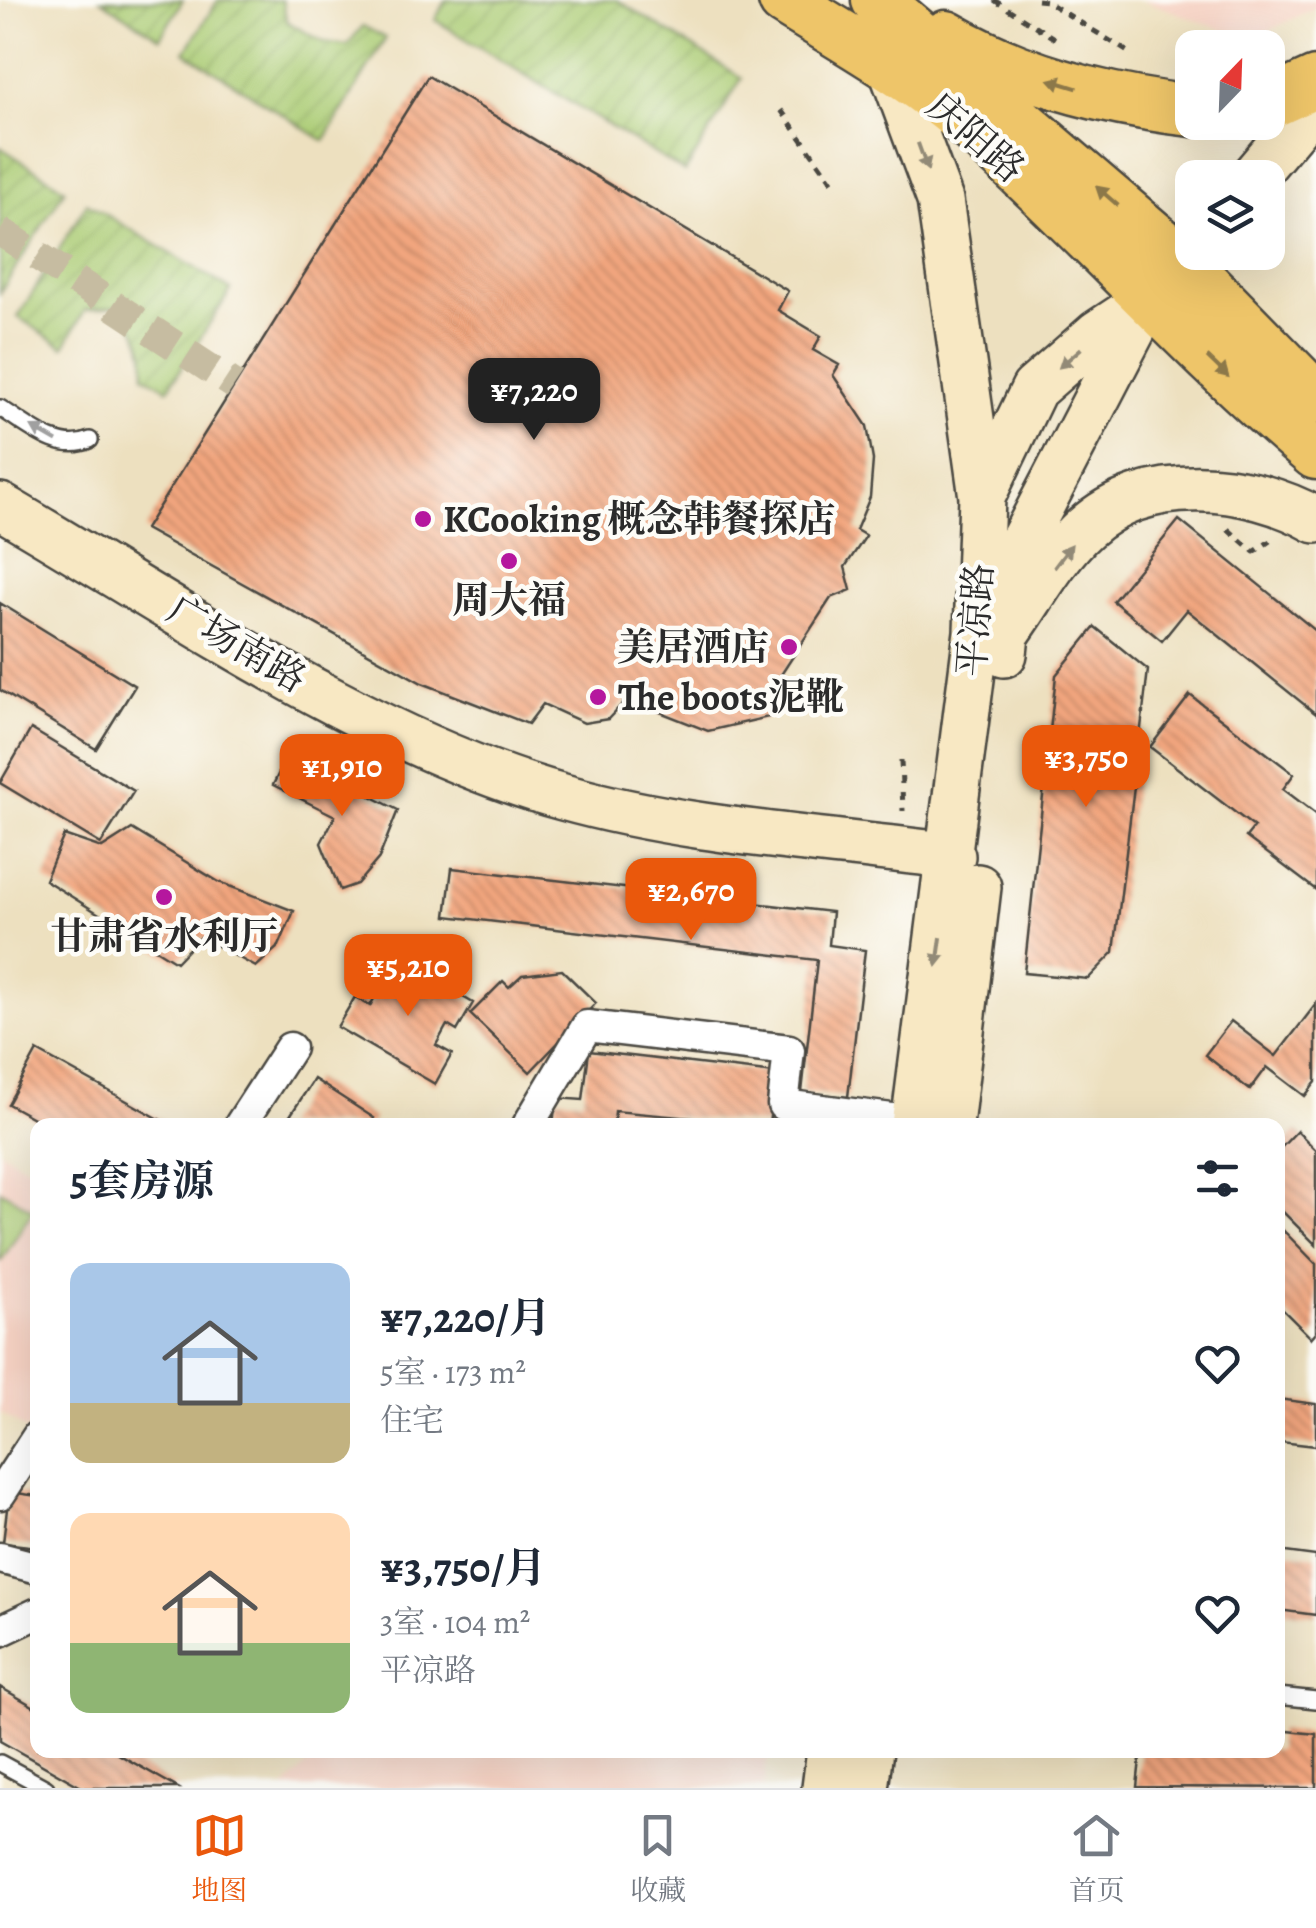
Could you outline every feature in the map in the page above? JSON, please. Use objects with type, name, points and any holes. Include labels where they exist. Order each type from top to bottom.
[{"type":"main road","name":"庆阳路","points":[[784,0],[890,65],[972,127],[1148,300],[1316,454]]},
{"type":"main road","name":"庆阳路","points":[[881,0],[1175,243]]},
{"type":"main road","points":[[881,0],[982,56],[1103,96],[1175,107]]},
{"type":"main road","points":[[1285,96],[1316,82]]},
{"type":"main road","name":"平凉路","points":[[1148,300],[1175,267]]},
{"type":"main road","name":"庆阳路","points":[[1202,270],[1316,398]]},
{"type":"street","points":[[890,65],[940,200],[982,497]]},
{"type":"street","points":[[1267,160],[1316,102]]},
{"type":"street","name":"平凉路","points":[[927,1118],[976,632],[982,497],[1034,389],[1098,333],[1148,300]]},
{"type":"street","name":"平凉路","points":[[927,1118],[1006,635],[1014,558],[1148,300]]},
{"type":"street","points":[[1006,635],[1085,528],[1126,502],[1182,488],[1230,491],[1316,520]]},
{"type":"street","name":"广场南路","points":[[0,506],[355,713],[468,764],[562,797],[654,816],[952,856]]},
{"type":"street","points":[[532,1118],[587,1026],[789,1050],[784,1105],[881,1118]]},
{"type":"street","points":[[245,1118],[290,1048]]},
{"type":"street","points":[[0,1494],[30,1448]]},
{"type":"street","points":[[0,1558],[30,1566]]},
{"type":"street","points":[[0,1632],[30,1617]]},
{"type":"street","points":[[825,1788],[829,1758]]},
{"type":"street","points":[[865,1788],[869,1758]]},
{"type":"lane","points":[[0,408],[62,444],[75,447],[90,440]]},
{"type":"lane","points":[[1285,1697],[1316,1700]]},
{"type":"lane","points":[[0,1763],[46,1788]]},
{"type":"path","points":[[1037,0],[1046,1],[1128,52]]},
{"type":"path","points":[[781,110],[836,186]]},
{"type":"path","points":[[902,760],[904,849]]},
{"type":"shaded area","points":[[1142,0],[1316,0],[1316,7],[1270,30],[1223,30]]},
{"type":"shaded area","points":[[0,1150],[30,1169],[30,1428],[28,1431],[0,1412]]},
{"type":"shaded area","points":[[314,1758],[767,1758],[764,1788],[285,1788]]},
{"type":"green space","points":[[101,0],[183,0],[160,38]]},
{"type":"green space","points":[[218,0],[282,0],[287,22],[324,42],[347,45],[363,26],[386,38],[324,141],[185,52]]},
{"type":"green space","points":[[446,0],[617,0],[742,78],[685,172],[435,20]]},
{"type":"green space","points":[[0,147],[65,189],[0,293]]},
{"type":"green space","points":[[87,203],[231,290],[168,389],[144,375],[142,346],[120,306],[85,310],[64,347],[18,317]]},
{"type":"green space","points":[[0,1190],[30,1208],[30,1215],[0,1261]]},
{"type":"building","points":[[428,76],[788,291],[778,310],[821,336],[813,350],[839,365],[833,375],[867,426],[873,460],[870,497],[856,530],[866,536],[845,567],[851,590],[831,598],[771,690],[773,716],[708,731],[627,699],[608,719],[584,723],[543,704],[528,724],[422,683],[145,529]]},
{"type":"building","points":[[1179,520],[1316,631],[1316,714],[1187,610],[1162,641],[1113,601]]},
{"type":"building","points":[[0,603],[135,686],[96,749],[0,690]]},
{"type":"building","points":[[1095,627],[1148,670],[1114,952],[1088,979],[1024,973],[1056,675]]},
{"type":"building","points":[[1190,695],[1294,774],[1283,789],[1316,814],[1316,890],[1246,837],[1254,827],[1150,747]]},
{"type":"building","points":[[31,729],[134,791],[101,844],[0,783]]},
{"type":"building","points":[[288,754],[398,810],[379,858],[357,884],[340,890],[321,843],[335,816],[273,785]]},
{"type":"building","name":"甘肃省水利厅","points":[[132,829],[219,882],[294,911],[279,946],[256,967],[200,937],[176,962],[45,880],[64,835],[102,848]]},
{"type":"building","points":[[452,868],[832,912],[829,945],[865,950],[848,1097],[802,1092],[817,960],[446,916]]},
{"type":"building","points":[[391,955],[473,1003],[457,1031],[447,1025],[436,1045],[452,1054],[435,1084],[337,1027],[355,997],[370,1006],[381,986],[375,982]]},
{"type":"building","points":[[562,970],[596,1003],[530,1072],[470,1014],[503,981],[509,987],[522,975]]},
{"type":"building","points":[[1316,1004],[1316,1082],[1305,1096],[1267,1067],[1250,1090],[1205,1055],[1231,1021],[1276,1056]]},
{"type":"building","points":[[37,1051],[157,1118],[33,1118],[8,1104]]},
{"type":"building","points":[[589,1051],[775,1073],[770,1118],[692,1118],[615,1111],[614,1118],[554,1118],[556,1098],[583,1100]]},
{"type":"building","points":[[314,1079],[374,1118],[289,1118]]},
{"type":"building","points":[[1297,1131],[1316,1150],[1316,1245],[1285,1214],[1285,1144]]},
{"type":"building","points":[[1285,1232],[1316,1264],[1316,1332],[1311,1338],[1285,1312]]},
{"type":"building","points":[[1285,1400],[1316,1404],[1316,1446],[1285,1442]]},
{"type":"building","points":[[9,1492],[30,1495],[30,1546],[3,1543]]},
{"type":"building","points":[[1285,1552],[1316,1556],[1316,1615],[1285,1611]]},
{"type":"building","points":[[0,1687],[30,1704],[30,1758],[0,1741]]},
{"type":"building","points":[[1285,1731],[1316,1734],[1316,1788],[1137,1787],[1140,1758],[1285,1758]]},
{"type":"building","points":[[30,1758],[125,1758],[178,1788],[83,1788]]},
{"type":"tunnel","points":[[0,231],[235,385]]},
{"type":"place","name":"KCooking 概念韩餐探店","points":[[423,519]]},
{"type":"place","name":"周大福","points":[[509,561]]},
{"type":"place","name":"美居酒店","points":[[789,647]]},
{"type":"place","name":"The boots泥靴","points":[[598,697]]},
{"type":"place","name":"甘肃省水利厅","points":[[164,897]]}]
